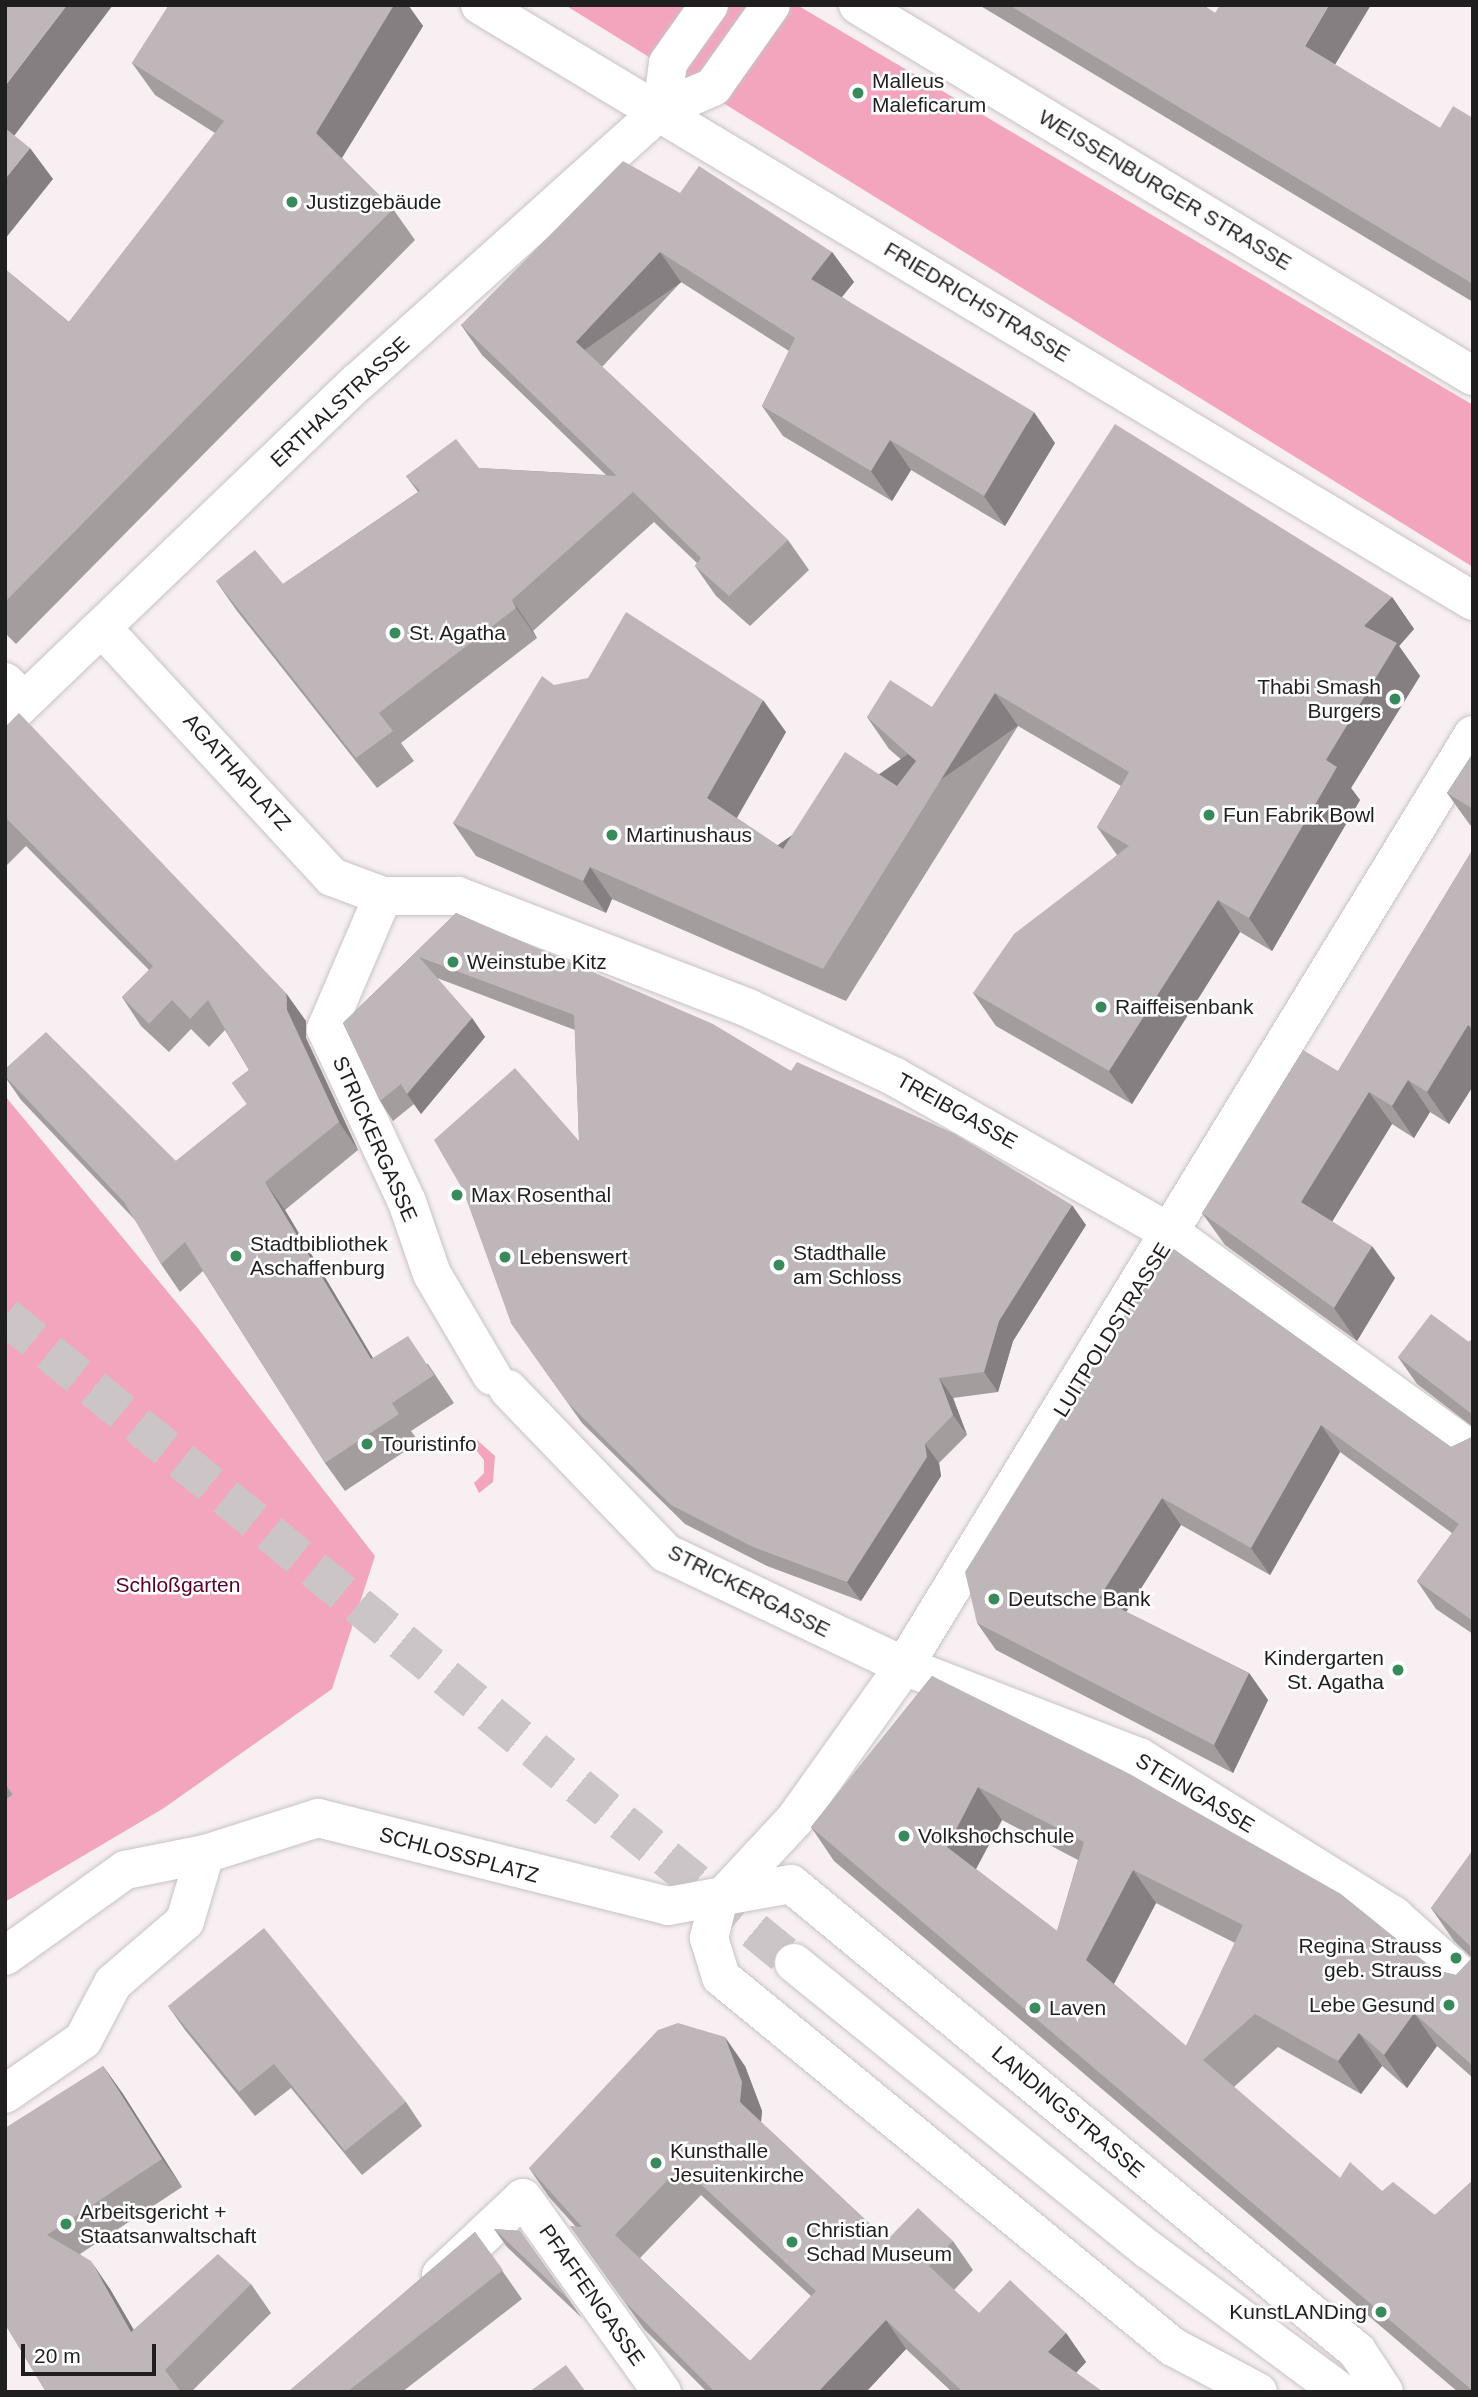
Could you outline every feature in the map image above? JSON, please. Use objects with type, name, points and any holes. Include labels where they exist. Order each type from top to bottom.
[{"type":"street","name":"FRIEDRICHSTRASSE","points":[[480,5],[662,109],[1473,601]]},
{"type":"street","points":[[662,109],[668,63],[709,5]]},
{"type":"street","name":"ERTHALSTRASSE","points":[[11,701],[104,630],[358,382],[662,109],[713,87],[771,5]]},
{"type":"street","name":"WEISSENBURGER STRASSE","points":[[858,5],[1473,376]]},
{"type":"street","name":"AGATHAPLATZ","points":[[104,630],[332,877],[383,896]]},
{"type":"street","name":"LUITPOLDSTRASSE","points":[[1258,2392],[1173,2347],[721,1977],[709,1938],[718,1902],[795,1819],[904,1666],[1473,735]]},
{"type":"street","name":"TREIBGASSE","points":[[383,896],[458,896],[748,1008],[895,1077],[1171,1233],[1473,1452]]},
{"type":"street","name":"STRICKERGASSE","points":[[383,896],[326,1029],[407,1202],[432,1274],[500,1382],[666,1553],[846,1639]]},
{"type":"street","name":"STEINGASSE","points":[[846,1639],[904,1666],[1139,1757],[1394,1916],[1473,1987]]},
{"type":"street","name":"SCHLOSSPLATZ","points":[[5,1956],[125,1870],[205,1854],[318,1818],[588,1890],[668,1906],[718,1902]]},
{"type":"street","points":[[718,1902],[791,1884],[795,1819]]},
{"type":"street","points":[[5,2094],[83,2040],[113,1983],[185,1921],[205,1854]]},
{"type":"street","name":"LANDINGSTRASSE","points":[[791,1884],[1357,2351],[1384,2392]]},
{"type":"street","points":[[794,1963],[1150,2250],[1341,2392]]},
{"type":"street","name":"PFAFFENGASSE","points":[[412,2302],[523,2197],[662,2392]]},
{"type":"green space","points":[[565,5],[797,5],[1473,405],[1473,567]]},
{"type":"green space","name":"Schloßgarten","points":[[5,1096],[196,1326],[375,1556],[332,1689],[164,1808],[5,1902],[5,1800],[13,1795],[5,1783]]},
{"type":"green space","points":[[456,1439],[476,1439],[495,1456],[493,1482],[479,1493],[474,1483],[484,1473],[484,1460],[476,1450],[460,1448]]},
{"type":"building","points":[[5,5],[67,5],[5,86]]},
{"type":"building","points":[[169,5],[394,5],[316,133],[393,209],[5,602],[5,269],[69,322],[224,121],[132,63]]},
{"type":"building","points":[[1009,5],[1203,5],[1215,13],[1220,5],[1329,5],[1305,46],[1440,128],[1453,106],[1473,118],[1473,284]]},
{"type":"building","points":[[5,128],[30,148],[5,179]]},
{"type":"building","points":[[623,161],[680,193],[699,166],[832,252],[811,279],[1034,412],[984,496],[890,440],[871,471],[762,406],[795,338],[660,252],[576,342],[788,540],[729,596],[695,566],[701,558],[633,492],[512,600],[516,608],[379,713],[393,731],[356,758],[216,581],[255,550],[283,584],[420,491],[406,476],[456,439],[479,468],[617,476],[461,325]]},
{"type":"building","points":[[1115,424],[1392,597],[1364,626],[1397,643],[1326,760],[1337,767],[1249,918],[1218,900],[1109,1071],[973,993],[1014,934],[1129,846],[1097,827],[1129,772],[995,693],[823,969],[590,867],[583,881],[453,823],[542,676],[554,685],[588,678],[626,612],[763,700],[707,798],[783,849],[845,752],[897,786],[916,761],[867,717],[890,680],[932,707]]},
{"type":"building","points":[[19,713],[286,993],[287,1010],[339,1122],[265,1182],[371,1359],[408,1336],[434,1375],[392,1403],[399,1414],[325,1463],[185,1242],[161,1264],[124,1202],[5,1076],[5,1069],[46,1032],[176,1161],[247,1104],[232,1083],[249,1070],[208,1000],[190,1019],[172,1000],[149,1024],[122,997],[153,966],[5,819],[5,727]]},
{"type":"building","points":[[1473,753],[1473,809],[1447,793]]},
{"type":"building","points":[[1473,849],[1473,1028],[1468,1025],[1427,1092],[1408,1080],[1392,1106],[1369,1092],[1301,1202],[1372,1246],[1334,1308],[1202,1213],[1303,1050],[1338,1071]]},
{"type":"building","name":"Stadthalle am Schloss","points":[[456,913],[713,1024],[791,1071],[797,1062],[955,1134],[1072,1205],[999,1321],[984,1372],[939,1378],[953,1415],[925,1444],[927,1457],[847,1582],[753,1547],[671,1505],[568,1403],[511,1323],[463,1190],[434,1140],[515,1068],[579,1141],[574,1015],[419,957],[472,1018],[407,1094],[401,1084],[380,1101],[343,1023]]},
{"type":"building","points":[[1168,1245],[1451,1447],[1472,1437],[1473,1428],[1473,1621],[1417,1581],[1459,1524],[1321,1425],[1251,1548],[1162,1498],[1099,1598],[1249,1673],[1214,1745],[977,1623],[965,1572]]},
{"type":"building","points":[[1431,1314],[1469,1342],[1473,1338],[1473,1415],[1398,1357]]},
{"type":"building","points":[[932,1676],[1124,1771],[1341,1894],[1435,1970],[1456,1975],[1471,1959],[1470,1946],[1431,1908],[1473,1850],[1473,2066],[1414,2013],[1384,2055],[1359,2033],[1338,2061],[1255,2014],[1203,2060],[1340,2178],[1350,2162],[1382,2191],[1393,2182],[1435,2215],[1473,2180],[1473,2391],[811,1827]],"holes":[[[978,1787],[1084,1842],[1057,1931],[947,1847]],[[1133,1870],[1243,1925],[1186,2046],[1086,1960]]]},
{"type":"building","points":[[264,1928],[406,2102],[345,2151],[274,2064],[239,2092],[168,2006]]},
{"type":"building","points":[[678,2023],[725,2037],[742,2082],[740,2102],[887,2240],[918,2208],[953,2241],[929,2266],[979,2313],[1010,2280],[1066,2333],[1048,2352],[1103,2392],[963,2392],[886,2320],[818,2392],[715,2392],[623,2300],[570,2226],[582,2227],[529,2168],[658,2030]],"holes":[[[681,2166],[816,2291],[750,2361],[615,2235]]]},
{"type":"building","name":"Arbeitsgericht + Staatsanwaltschaft","points":[[103,2066],[162,2159],[47,2235],[91,2261],[131,2332],[218,2254],[251,2284],[165,2370],[181,2392],[46,2392],[5,2324],[5,2128]]},
{"type":"building","points":[[494,2229],[520,2231],[569,2300]]},
{"type":"building","points":[[475,2232],[503,2270],[347,2392],[288,2392]]},
{"type":"building","points":[[566,2365],[586,2392],[529,2392]]},
{"type":"tunnel","points":[[5,1316],[794,1963]]},
{"type":"place","name":"Malleus Maleficarum","points":[[858,93]]},
{"type":"place","name":"Justizgebäude","points":[[292,202]]},
{"type":"place","name":"St. Agatha","points":[[395,633]]},
{"type":"place","name":"Thabi Smash Burgers","points":[[1395,699]]},
{"type":"place","name":"Fun Fabrik Bowl","points":[[1209,815]]},
{"type":"place","name":"Martinushaus","points":[[612,835]]},
{"type":"place","name":"Weinstube Kitz","points":[[453,962]]},
{"type":"place","name":"Raiffeisenbank","points":[[1101,1007]]},
{"type":"place","name":"Max Rosenthal","points":[[457,1195]]},
{"type":"place","name":"Stadtbibliothek Aschaffenburg","points":[[236,1256]]},
{"type":"place","name":"Lebenswert","points":[[505,1257]]},
{"type":"place","name":"Stadthalle am Schloss","points":[[779,1265]]},
{"type":"place","name":"Touristinfo","points":[[367,1444]]},
{"type":"place","name":"Deutsche Bank","points":[[994,1599]]},
{"type":"place","name":"Kindergarten St. Agatha","points":[[1398,1670]]},
{"type":"place","name":"Volkshochschule","points":[[904,1836]]},
{"type":"place","name":"Regina Strauss geb. Strauss","points":[[1456,1958]]},
{"type":"place","name":"Lebe Gesund","points":[[1449,2005]]},
{"type":"place","name":"Laven","points":[[1035,2008]]},
{"type":"place","name":"Kunsthalle Jesuitenkirche","points":[[656,2163]]},
{"type":"place","name":"Arbeitsgericht + Staatsanwaltschaft","points":[[66,2224]]},
{"type":"place","name":"Christian Schad Museum","points":[[792,2242]]},
{"type":"place","name":"KunstLANDing","points":[[1381,2312]]}]
